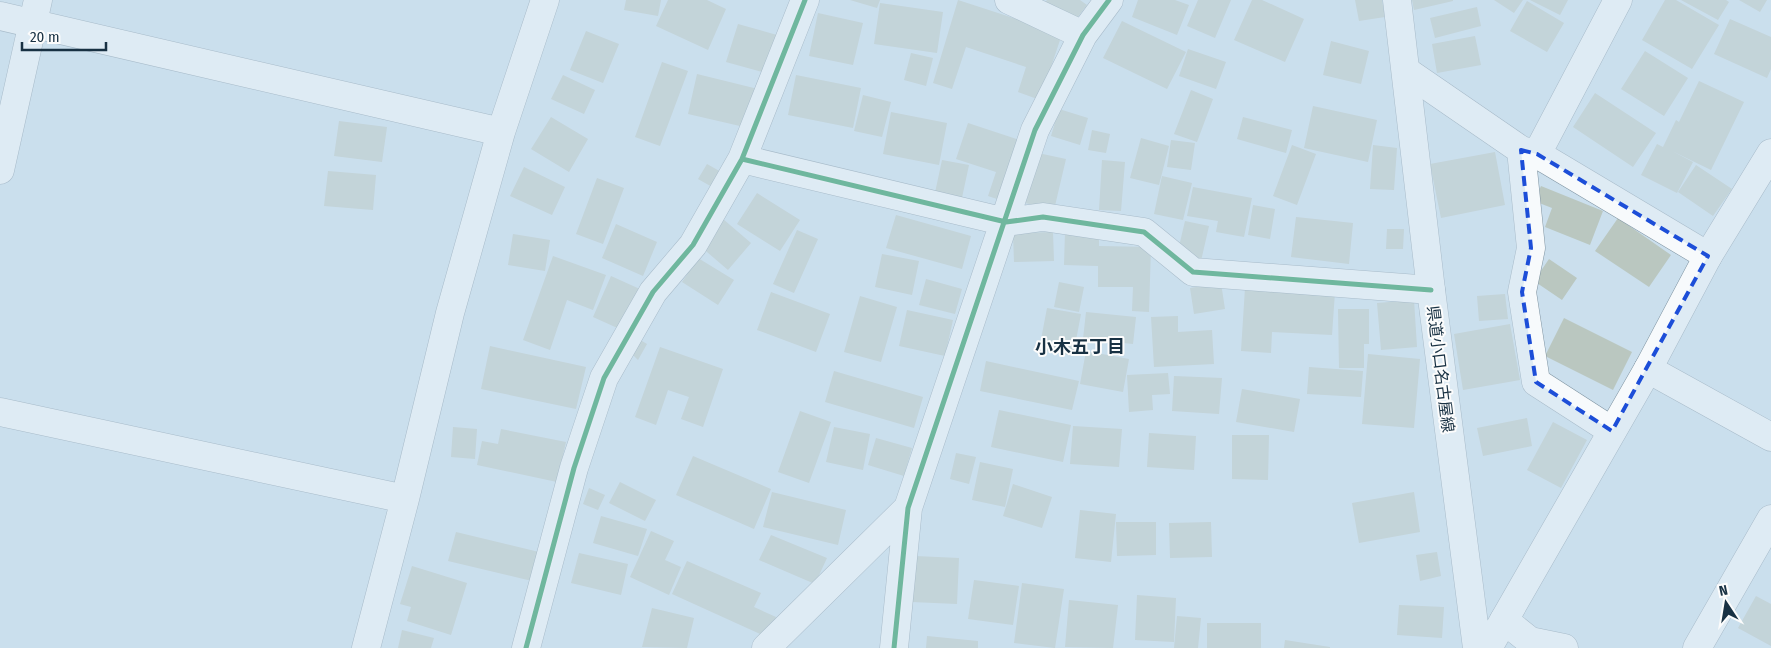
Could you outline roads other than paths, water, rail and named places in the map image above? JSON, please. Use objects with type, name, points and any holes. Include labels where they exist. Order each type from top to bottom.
[{"type":"street","points":[[366,648],[406,499],[450,313],[501,132],[545,0]]},
{"type":"street","points":[[526,648],[574,468],[604,378],[653,292],[693,244],[742,159],[805,0]]},
{"type":"street","points":[[1009,0],[1083,35]]},
{"type":"street","points":[[894,648],[908,508],[1036,130],[1083,35],[1109,0]]},
{"type":"street","name":"県道小口名古屋線","points":[[1397,0],[1431,290],[1477,648]]},
{"type":"street","points":[[1612,431],[1536,382],[1522,292],[1531,248],[1529,152],[1618,0]]},
{"type":"street","points":[[0,16],[35,12],[501,132]]},
{"type":"street","points":[[0,170],[35,12]]},
{"type":"street","points":[[1406,71],[1529,152],[1708,256]]},
{"type":"street","points":[[1488,648],[1648,369],[1708,256],[1771,153]]},
{"type":"street","points":[[742,159],[1006,222],[1043,217],[1144,232],[1193,272],[1431,290]]},
{"type":"street","points":[[1648,369],[1771,437]]},
{"type":"street","points":[[0,412],[406,499]]},
{"type":"street","points":[[766,648],[908,508]]},
{"type":"street","points":[[1697,648],[1771,519]]},
{"type":"street","points":[[1504,620],[1530,641],[1564,648]]},
{"type":"district","name":"小木五丁目","points":[[1080,347]]}]
